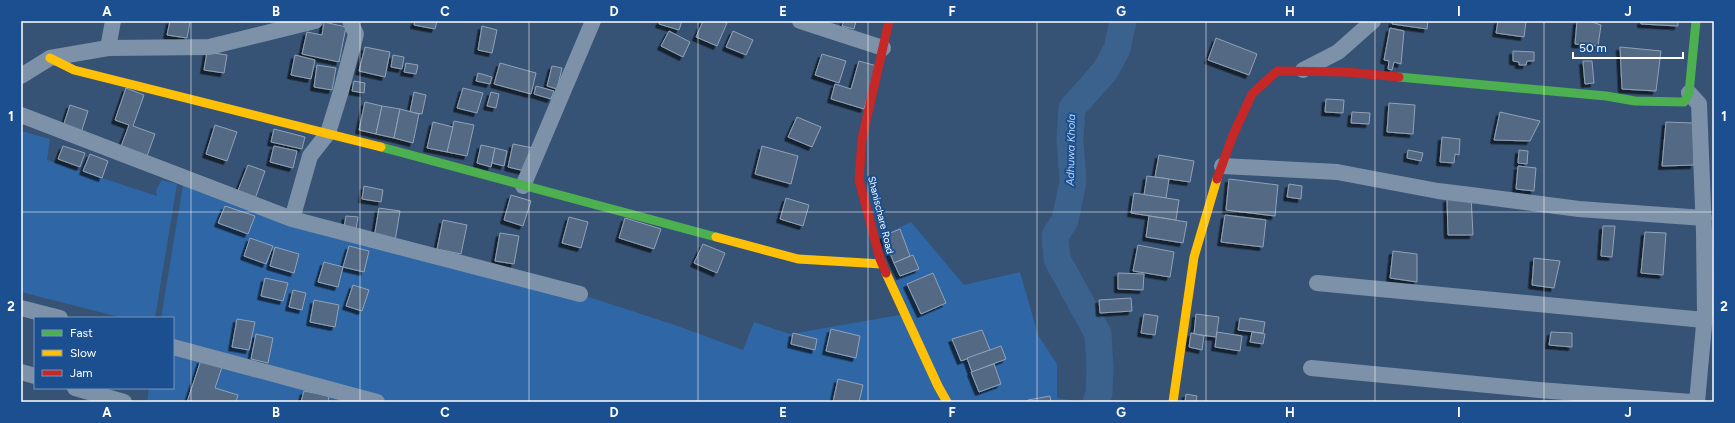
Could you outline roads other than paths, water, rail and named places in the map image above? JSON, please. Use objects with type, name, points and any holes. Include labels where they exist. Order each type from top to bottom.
[{"type":"street","points":[[108,48],[113,21]]},
{"type":"street","points":[[24,71],[50,58],[108,48],[209,47],[315,21]]},
{"type":"street","points":[[292,219],[310,156],[328,133],[341,91],[356,34],[350,21]]},
{"type":"street","points":[[523,186],[593,21]]},
{"type":"street","points":[[800,21],[883,48]]},
{"type":"street","name":"Shanischare Road","points":[[889,21],[862,139],[859,180],[882,264],[938,386],[947,402]]},
{"type":"street","points":[[1303,70],[1338,52],[1373,21]]},
{"type":"street","points":[[1173,402],[1194,257],[1222,166],[1233,135],[1252,94],[1277,71],[1303,70],[1322,74],[1346,72],[1538,91],[1606,96],[1635,101],[1684,102],[1690,93],[1696,21]]},
{"type":"street","points":[[50,58],[74,70],[328,133],[798,258],[882,264]]},
{"type":"street","points":[[1690,93],[1699,104],[1708,188],[1704,218],[1704,320],[1696,402]]},
{"type":"street","points":[[21,115],[292,219],[580,294]]},
{"type":"street","points":[[1222,166],[1337,172],[1471,196],[1579,209],[1704,218]]},
{"type":"street","points":[[1317,283],[1704,320]]},
{"type":"street","points":[[21,308],[56,317]]},
{"type":"street","points":[[174,347],[376,402]]},
{"type":"street","points":[[1311,368],[1539,390],[1691,402]]},
{"type":"street","points":[[21,372],[34,376]]},
{"type":"street","points":[[78,389],[124,402]]},
{"type":"waterway","name":"Adhuwa Khola","points":[[1096,402],[1099,393],[1100,368],[1098,334],[1057,259],[1055,236],[1065,220],[1073,182],[1070,139],[1072,108],[1105,71],[1117,49],[1123,21]]}]
